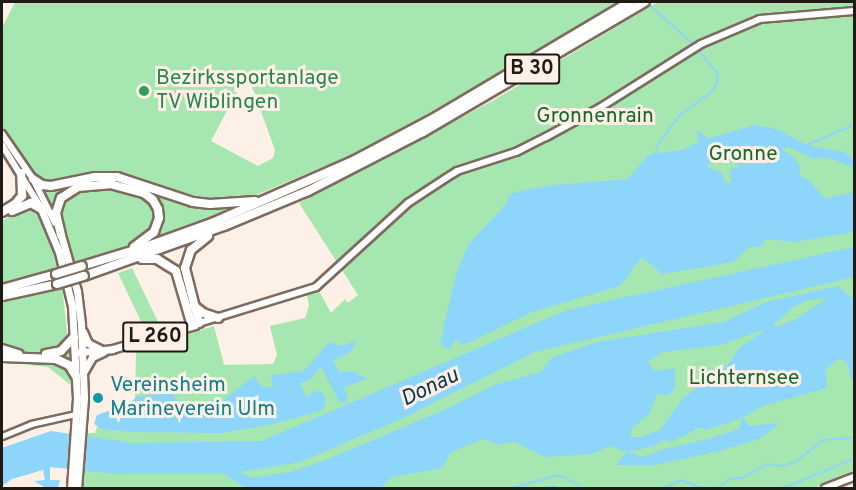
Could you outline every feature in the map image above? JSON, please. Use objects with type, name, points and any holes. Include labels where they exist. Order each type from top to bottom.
[{"type":"highway","name":"B 30","points":[[83,271],[214,222],[355,160],[408,132],[630,2]]},
{"type":"highway","name":"B 30","points":[[2,296],[23,292],[83,271],[127,261],[224,226],[308,191],[423,132],[643,3]]},
{"type":"highway","points":[[2,212],[15,204],[22,195],[21,173]]},
{"type":"highway","points":[[33,179],[42,185],[51,186],[95,177],[128,178],[184,200],[210,204],[265,200]]},
{"type":"highway","points":[[61,236],[56,206],[71,190],[111,184],[144,193],[153,200],[158,209],[158,226],[150,238],[116,257]]},
{"type":"highway","points":[[2,218],[28,203],[41,209]]},
{"type":"highway","points":[[195,324],[194,306],[185,274],[188,256],[200,241],[224,226]]},
{"type":"highway","points":[[127,261],[150,258],[170,265],[180,278],[195,324]]},
{"type":"highway","name":"B 30","points":[[3,288],[57,279]]},
{"type":"highway","points":[[2,302],[23,292]]},
{"type":"highway","points":[[194,306],[203,313],[218,318]]},
{"type":"highway","points":[[2,349],[15,354],[55,353],[65,348],[74,337]]},
{"type":"highway","points":[[2,357],[59,360],[69,365],[79,378]]},
{"type":"main road","points":[[41,209],[59,252],[72,306],[74,337],[79,352]]},
{"type":"main road","name":"L 260","points":[[61,236],[77,291],[81,325],[88,343],[102,350],[112,349],[195,324]]},
{"type":"main road","points":[[77,489],[81,325]]},
{"type":"main road","points":[[80,414],[79,378],[92,357],[112,349]]},
{"type":"main road","points":[[79,352],[102,350]]},
{"type":"main road","points":[[71,489],[76,472]]},
{"type":"street","points":[[195,324],[307,291],[325,281],[408,203],[457,171],[516,152],[546,137],[601,107],[699,45],[760,19],[855,11]]},
{"type":"street","name":"L 260","points":[[2,134],[33,179],[61,236]]},
{"type":"street","points":[[2,145],[41,209]]},
{"type":"street","points":[[2,436],[31,424],[80,414]]},
{"type":"street","points":[[825,489],[855,477]]},
{"type":"green space","points":[[15,2],[623,2],[370,147],[249,198],[209,200],[143,180],[102,173],[56,183],[43,182],[2,130],[2,28]],"holes":[[[247,73],[275,150],[273,158],[258,166],[211,141]]]},
{"type":"green space","points":[[658,2],[854,2],[854,473],[814,488],[82,488],[86,433],[95,433],[101,414],[135,402],[136,350],[214,326],[224,365],[273,364],[277,355],[270,326],[305,318],[309,306],[307,295],[319,291],[331,313],[345,299],[348,303],[358,295],[299,203],[494,100]]},
{"type":"green space","points":[[71,186],[133,186],[173,201],[206,209],[225,208],[227,213],[151,242],[60,267],[73,387],[48,367],[2,362],[2,221],[16,213],[28,191],[54,191]]},
{"type":"green space","points":[[132,268],[161,328],[147,334],[118,273]]},
{"type":"water","name":"Gronne","points":[[755,125],[777,129],[807,145],[844,152],[854,160],[854,168],[822,157],[814,159],[788,147],[782,149],[800,166],[800,176],[810,181],[825,199],[854,192],[854,232],[795,242],[765,239],[763,246],[749,247],[734,262],[662,274],[642,257],[620,286],[532,312],[462,345],[456,339],[449,350],[440,344],[455,278],[468,245],[507,203],[509,195],[554,185],[628,179],[648,155],[681,150],[699,142],[697,130],[708,139]],"holes":[[[717,148],[723,149],[723,159],[741,166],[731,169],[729,173],[732,182],[726,183],[721,172],[707,167],[710,164],[709,153]]]},
{"type":"water","name":"Donau","points":[[854,247],[854,277],[535,352],[401,419],[300,462],[240,472],[253,478],[290,472],[326,460],[444,410],[497,384],[541,372],[551,358],[597,342],[724,322],[766,302],[838,286],[854,298],[854,381],[850,376],[847,362],[839,359],[825,370],[827,388],[763,406],[742,418],[750,426],[780,423],[759,439],[723,450],[656,465],[616,465],[627,452],[610,446],[592,454],[545,457],[515,442],[497,444],[483,439],[451,452],[442,468],[392,477],[381,488],[247,488],[223,474],[117,474],[50,467],[50,480],[60,480],[58,488],[46,488],[34,481],[45,480],[43,470],[12,479],[2,486],[2,448],[51,431],[133,443],[262,441],[567,310]],"holes":[[[828,298],[796,319],[776,327],[773,325],[792,308],[808,300]],[[764,331],[740,347],[727,366],[683,398],[660,430],[642,437],[630,437],[631,429],[649,414],[657,394],[669,395],[675,388],[675,368],[655,371],[648,361],[663,352],[721,345]],[[742,418],[739,429],[643,457],[628,452],[654,446],[664,440],[671,442],[699,428],[705,430]]]},
{"type":"water","points":[[358,340],[350,352],[333,361],[339,372],[354,372],[368,379],[344,387],[348,401],[340,403],[321,367],[310,380],[300,383],[306,397],[317,390],[325,395],[326,404],[321,411],[273,424],[221,433],[132,432],[102,429],[94,424],[97,415],[126,405],[137,397],[172,393],[177,400],[190,405],[203,404],[223,400],[254,376],[261,386],[273,388],[271,375],[304,371],[329,342],[341,346]]},
{"type":"waterway","points":[[649,4],[694,45]]},
{"type":"waterway","points":[[655,155],[659,143],[679,116],[713,91],[718,81],[717,73],[697,49]]},
{"type":"waterway","points":[[807,145],[854,125]]},
{"type":"waterway","points":[[719,488],[729,479],[743,478],[767,464],[784,466],[797,461],[823,440],[854,438]]},
{"type":"waterway","points":[[783,488],[854,459]]},
{"type":"waterway","points":[[512,488],[555,476],[565,477],[582,488]]},
{"type":"waterway","points":[[664,488],[681,480],[702,488]]},
{"type":"waterway","points":[[546,488],[553,486],[558,488]]},
{"type":"place","name":"Bezirkssportanlage TV Wiblingen","points":[[144,91]]},
{"type":"place","name":"Vereinsheim Marineverein Ulm","points":[[98,398]]},
{"type":"park label","name":"Gronnenrain","points":[[595,117]]},
{"type":"park label","name":"Lichternsee","points":[[744,379]]}]
